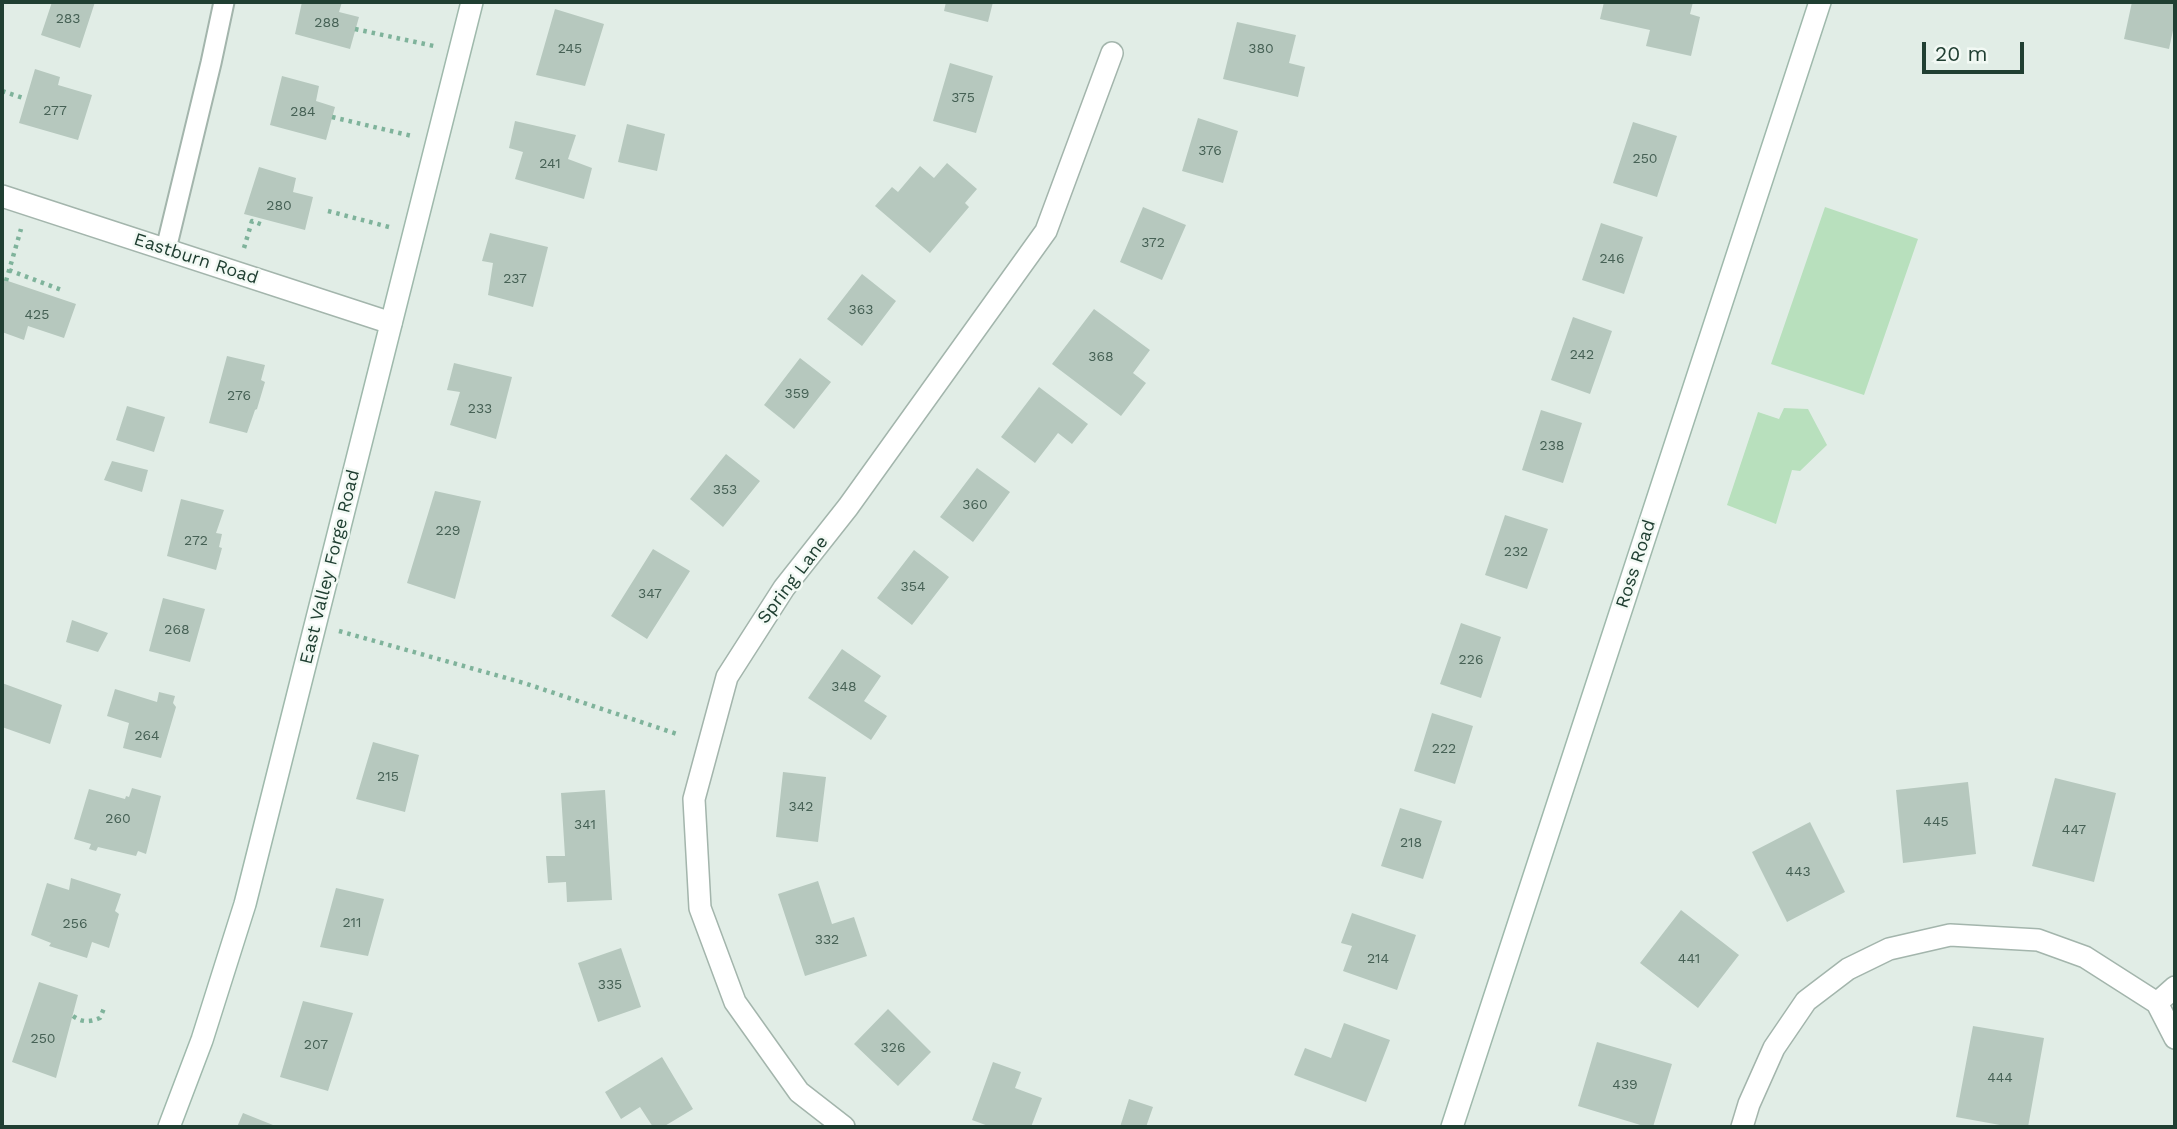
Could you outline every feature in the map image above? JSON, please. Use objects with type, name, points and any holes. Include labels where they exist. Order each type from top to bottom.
[{"type":"street","name":"East Valley Forge Road","points":[[169,1127],[202,1040],[245,904],[472,2]]},
{"type":"street","name":"Ross Road","points":[[1452,1127],[1820,2]]},
{"type":"street","name":"Spring Lane","points":[[844,1127],[799,1092],[735,1002],[700,908],[694,799],[727,677],[784,588],[848,507],[1046,231],[1112,52]]},
{"type":"street","name":"Eastburn Road","points":[[2,196],[391,323]]},
{"type":"street","points":[[1742,1127],[1749,1104],[1774,1048],[1806,1001],[1848,969],[1889,949],[1950,935],[2038,940],[2085,957],[2157,1003],[2175,1038]]},
{"type":"street","points":[[2157,1003],[2175,987]]},
{"type":"lane","points":[[166,249],[224,2]]},
{"type":"path","points":[[355,29],[459,52]]},
{"type":"path","points":[[2,91],[26,99]]},
{"type":"path","points":[[332,117],[437,142]]},
{"type":"path","points":[[6,281],[29,205]]},
{"type":"path","points":[[328,211],[413,233]]},
{"type":"path","points":[[237,273],[251,221],[263,225]]},
{"type":"path","points":[[9,270],[64,291]]},
{"type":"path","points":[[335,630],[524,683],[680,735]]},
{"type":"path","points":[[73,1016],[90,1022],[100,1018],[105,1006]]},
{"type":"green space","points":[[1825,207],[1918,239],[1864,395],[1771,364]]},
{"type":"green space","points":[[1784,408],[1808,409],[1827,445],[1800,471],[1792,470],[1776,524],[1727,505],[1758,412],[1779,419]]},
{"type":"building","points":[[52,2],[95,2],[80,48],[41,35]]},
{"type":"building","points":[[302,2],[342,2],[339,12],[359,17],[350,49],[295,34]]},
{"type":"building","points":[[946,2],[993,2],[988,22],[944,11]]},
{"type":"building","points":[[1604,2],[1693,2],[1690,14],[1700,17],[1691,56],[1646,46],[1650,30],[1600,19]]},
{"type":"building","points":[[2132,2],[2175,2],[2175,21],[2169,49],[2124,39]]},
{"type":"building","points":[[555,9],[604,24],[585,86],[536,75]]},
{"type":"building","points":[[1237,22],[1296,35],[1289,63],[1305,67],[1298,97],[1223,79]]},
{"type":"building","points":[[950,63],[993,76],[976,133],[933,121]]},
{"type":"building","points":[[35,69],[60,77],[58,85],[92,95],[78,140],[19,123]]},
{"type":"building","points":[[282,76],[319,86],[316,101],[335,107],[326,140],[270,125]]},
{"type":"building","points":[[1198,118],[1238,131],[1223,183],[1182,171]]},
{"type":"building","points":[[515,121],[576,135],[568,159],[592,168],[584,199],[515,179],[523,152],[509,148]]},
{"type":"building","points":[[1633,122],[1677,136],[1657,197],[1613,183]]},
{"type":"building","points":[[627,124],[665,134],[657,171],[618,162]]},
{"type":"building","points":[[947,163],[977,189],[965,203],[969,207],[930,253],[875,206],[892,187],[898,192],[920,166],[934,178]]},
{"type":"building","points":[[259,167],[296,178],[293,192],[313,197],[305,230],[244,214]]},
{"type":"building","points":[[1143,207],[1186,225],[1162,280],[1120,262]]},
{"type":"building","points":[[1601,223],[1643,237],[1624,294],[1582,280]]},
{"type":"building","points":[[490,233],[548,247],[533,307],[488,295],[493,263],[482,261]]},
{"type":"building","points":[[862,274],[896,301],[862,346],[827,319]]},
{"type":"building","points":[[2,279],[76,304],[64,338],[28,326],[24,340],[2,332]]},
{"type":"building","points":[[1094,309],[1150,350],[1133,373],[1146,383],[1121,416],[1052,364]]},
{"type":"building","points":[[1573,317],[1612,331],[1590,394],[1551,380]]},
{"type":"building","points":[[227,356],[265,365],[261,380],[265,382],[247,433],[209,423]]},
{"type":"building","points":[[800,358],[831,382],[794,429],[764,405]]},
{"type":"building","points":[[454,363],[512,377],[496,439],[450,425],[460,392],[447,390]]},
{"type":"building","points":[[1039,387],[1088,424],[1072,444],[1058,433],[1035,463],[1001,437]]},
{"type":"building","points":[[127,406],[165,417],[154,452],[116,440]]},
{"type":"building","points":[[1541,410],[1582,423],[1563,483],[1522,470]]},
{"type":"building","points":[[726,454],[760,481],[723,527],[690,499]]},
{"type":"building","points":[[112,461],[148,470],[142,492],[104,480]]},
{"type":"building","points":[[977,468],[1010,492],[973,542],[940,517]]},
{"type":"building","points":[[435,491],[481,501],[455,599],[407,583]]},
{"type":"building","points":[[181,499],[224,510],[216,533],[222,534],[219,547],[222,548],[216,570],[167,556]]},
{"type":"building","points":[[1505,515],[1548,529],[1527,589],[1485,575]]},
{"type":"building","points":[[653,549],[690,571],[647,639],[611,616]]},
{"type":"building","points":[[914,550],[949,577],[912,625],[877,598]]},
{"type":"building","points":[[163,598],[205,609],[190,662],[149,651]]},
{"type":"building","points":[[72,620],[108,633],[98,652],[66,642]]},
{"type":"building","points":[[1461,623],[1501,637],[1481,698],[1440,684]]},
{"type":"building","points":[[842,649],[881,676],[864,701],[887,716],[871,740],[808,698]]},
{"type":"building","points":[[2,683],[62,705],[50,744],[2,727]]},
{"type":"building","points":[[115,689],[157,702],[159,692],[175,696],[173,703],[176,707],[161,758],[123,748],[129,723],[107,716]]},
{"type":"building","points":[[1432,713],[1473,726],[1455,784],[1414,771]]},
{"type":"building","points":[[373,742],[419,755],[405,812],[356,799]]},
{"type":"building","points":[[783,772],[826,777],[818,842],[776,837]]},
{"type":"building","points":[[2055,778],[2116,793],[2094,882],[2032,866]]},
{"type":"building","points":[[1968,782],[1976,854],[1903,863],[1896,790]]},
{"type":"building","points":[[132,788],[161,796],[146,854],[138,851],[136,856],[98,847],[96,851],[89,849],[91,844],[74,839],[89,789],[125,799],[126,796],[129,797]]},
{"type":"building","points":[[605,790],[612,900],[567,902],[566,882],[548,883],[546,856],[565,856],[561,793]]},
{"type":"building","points":[[1400,808],[1442,821],[1423,879],[1381,866]]},
{"type":"building","points":[[1810,822],[1845,892],[1787,922],[1752,852]]},
{"type":"building","points":[[71,878],[121,894],[115,911],[119,914],[109,948],[92,942],[87,958],[49,946],[51,943],[31,935],[47,883],[69,890]]},
{"type":"building","points":[[818,881],[832,924],[854,917],[867,956],[805,976],[778,894]]},
{"type":"building","points":[[336,888],[384,899],[368,956],[320,947]]},
{"type":"building","points":[[1681,910],[1739,955],[1698,1008],[1640,963]]},
{"type":"building","points":[[1352,913],[1416,935],[1397,990],[1343,971],[1352,946],[1341,943]]},
{"type":"building","points":[[621,948],[641,1007],[598,1022],[578,963]]},
{"type":"building","points":[[39,982],[78,995],[56,1078],[12,1062]]},
{"type":"building","points":[[303,1001],[353,1013],[328,1091],[280,1077]]},
{"type":"building","points":[[888,1009],[931,1052],[898,1086],[854,1044]]},
{"type":"building","points":[[1344,1023],[1390,1040],[1366,1102],[1294,1075],[1305,1048],[1331,1058]]},
{"type":"building","points":[[1973,1026],[2044,1038],[2028,1127],[2011,1127],[1956,1117]]},
{"type":"building","points":[[1597,1042],[1672,1064],[1653,1127],[1578,1106]]},
{"type":"building","points":[[662,1057],[693,1109],[663,1127],[653,1127],[640,1107],[621,1119],[605,1092]]},
{"type":"building","points":[[993,1062],[1021,1072],[1015,1088],[1042,1098],[1031,1127],[991,1127],[972,1120]]},
{"type":"building","points":[[1129,1099],[1153,1107],[1146,1127],[1120,1127]]},
{"type":"building","points":[[243,1113],[278,1127],[237,1127]]}]
